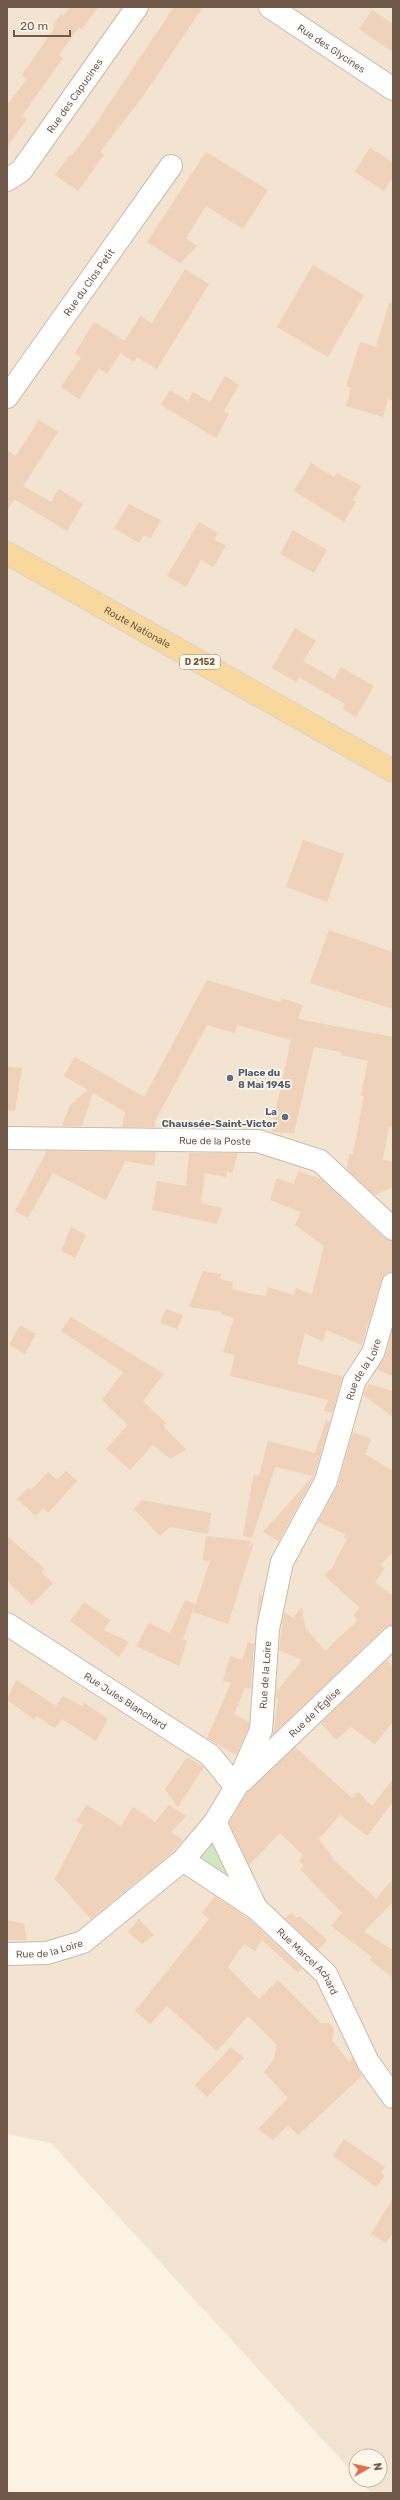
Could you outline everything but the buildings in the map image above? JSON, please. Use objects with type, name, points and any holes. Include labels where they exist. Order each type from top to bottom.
[{"type":"main road","name":"Route Nationale","points":[[7,553],[393,771]]},
{"type":"street","name":"Rue des Capucines","points":[[7,180],[20,171],[137,7]]},
{"type":"street","name":"Rue des Glycines","points":[[270,7],[393,89]]},
{"type":"street","name":"Rue du Clos Petit","points":[[7,397],[171,166]]},
{"type":"street","name":"Rue de la Poste","points":[[7,1138],[258,1141],[320,1161],[393,1229]]},
{"type":"street","name":"Rue de la Loire","points":[[7,1954],[48,1953],[83,1942],[184,1860],[215,1822],[236,1786],[261,1730],[268,1629],[282,1562],[326,1481],[354,1382],[373,1353],[393,1284]]},
{"type":"street","name":"Rue Jules Blanchard","points":[[7,1624],[210,1756],[236,1786]]},
{"type":"street","name":"Rue de l'Église","points":[[236,1786],[393,1638]]},
{"type":"street","points":[[215,1822],[257,1909]]},
{"type":"street","name":"Rue Marcel Achard","points":[[184,1860],[257,1909],[326,1974],[368,2062],[393,2097]]},
{"type":"shaded area","points":[[7,7],[393,7],[393,2493],[371,2493],[366,2488],[388,2488],[388,2448],[348,2448],[348,2467],[51,2143],[7,2134]]},
{"type":"green space","points":[[216,1839],[241,1893],[197,1856]]},
{"type":"place","name":"Place du 8 Mai 1945","points":[[230,1078]]},
{"type":"place","name":"La Chaussée-Saint-Victor","points":[[285,1117]]}]
